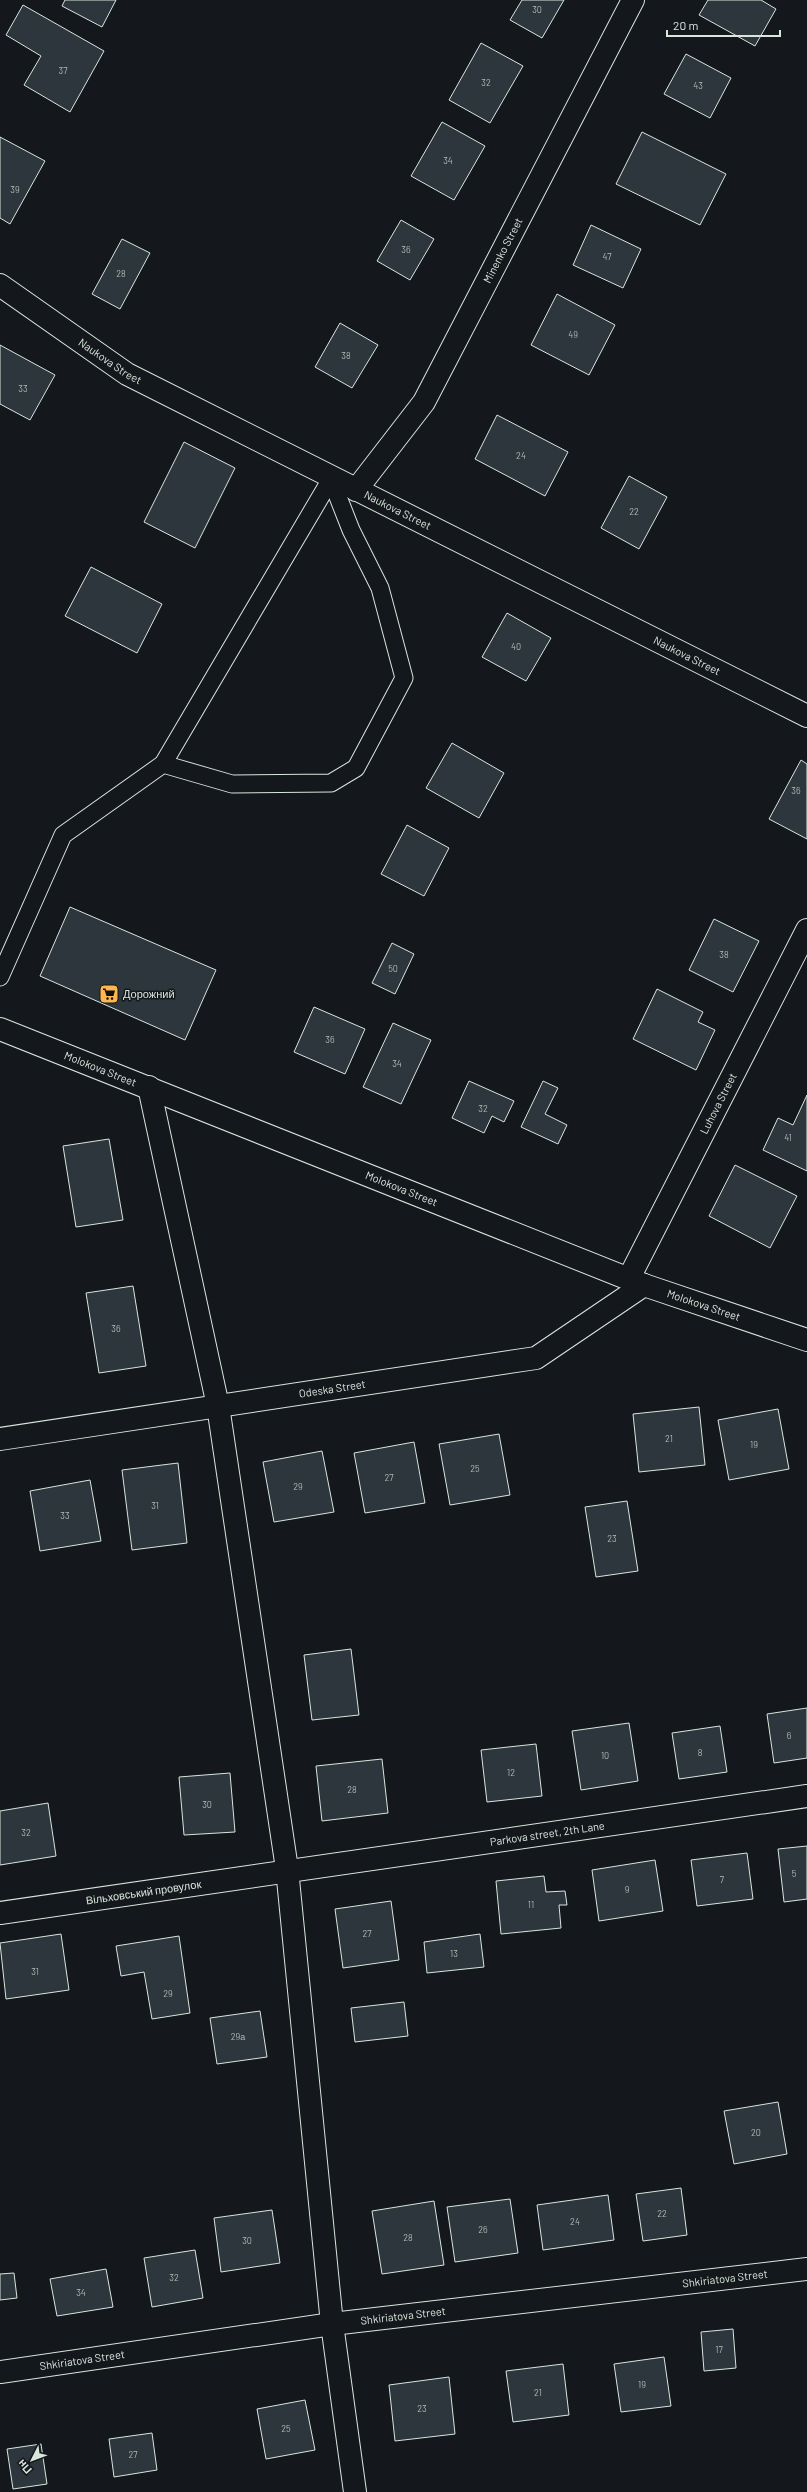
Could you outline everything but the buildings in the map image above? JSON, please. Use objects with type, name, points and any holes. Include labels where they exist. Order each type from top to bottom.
[{"type":"street","name":"Minenko Street","points":[[356,490],[424,402],[633,0]]},
{"type":"street","name":"Naukova Street","points":[[0,285],[127,374],[331,479],[356,490],[807,716]]},
{"type":"street","name":"Luhova Street","points":[[637,1281],[807,930]]},
{"type":"street","name":"Molokova Street","points":[[0,1029],[637,1281],[807,1340]]},
{"type":"street","points":[[149,1087],[218,1406],[287,1869],[332,2324],[355,2492]]},
{"type":"street","name":"Odeska Street","points":[[0,1438],[536,1358],[637,1281]]},
{"type":"street","name":"Parkova street, 2th Lane","points":[[287,1869],[807,1796]]},
{"type":"street","name":"Вільховський провулок","points":[[0,1913],[287,1869]]},
{"type":"street","name":"Shkiriatova Street","points":[[0,2372],[332,2324],[807,2269]]},
{"type":"lane","points":[[163,764],[232,784],[331,783],[356,768],[404,678],[380,588],[351,530],[331,479]]},
{"type":"lane","points":[[0,977],[63,834],[163,764],[331,479]]},
{"type":"place","name":"Дорожний","points":[[109,994]]}]
